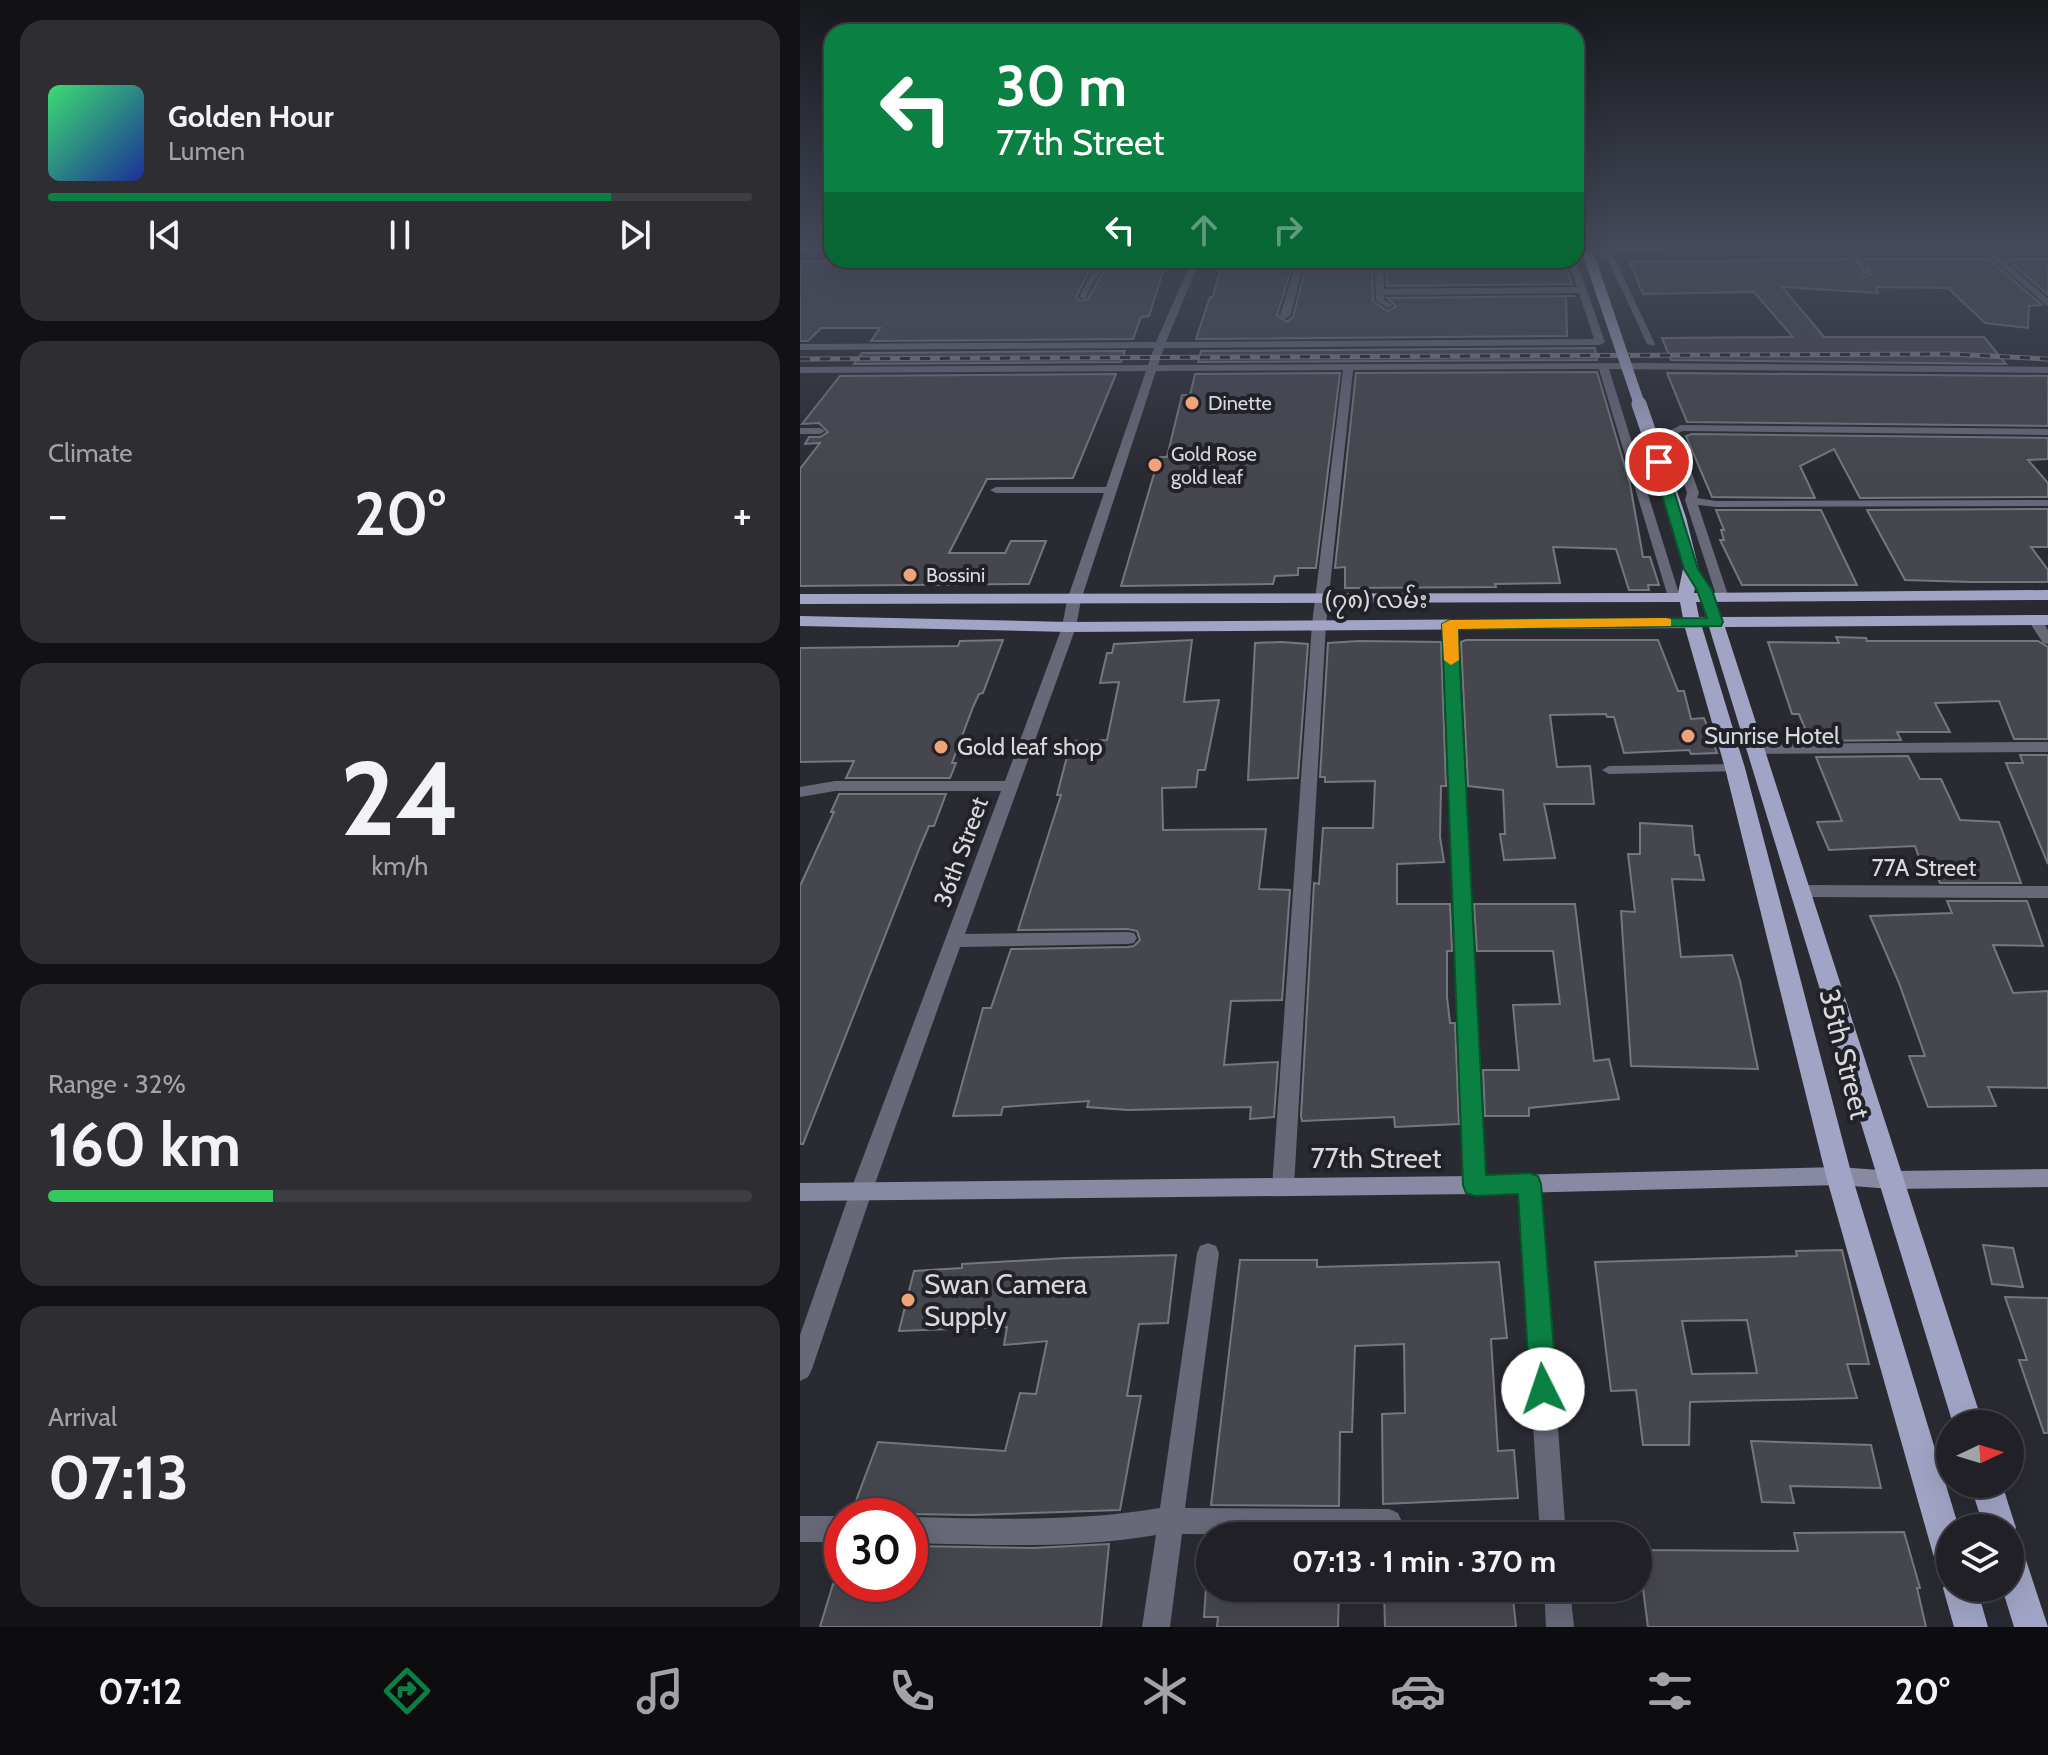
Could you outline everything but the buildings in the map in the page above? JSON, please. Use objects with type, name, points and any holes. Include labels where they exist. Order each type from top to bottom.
[{"type":"main road","name":"35th Street","points":[[1610,322],[1679,520],[1691,569],[1715,598],[1692,610]]},
{"type":"main road","name":"35th Street","points":[[1691,569],[1686,583],[1692,610],[1839,1176],[1938,1514]]},
{"type":"main road","name":"(၇၈) လမ်း","points":[[800,621],[1069,627],[1450,624],[1692,610],[1715,598],[2048,595]]},
{"type":"main road","name":"(၇၈) လမ်း","points":[[800,599],[1321,600],[2042,620]]},
{"type":"main road","name":"35th Street","points":[[1692,610],[1754,749],[1964,1410]]},
{"type":"main road","points":[[1964,1602],[1971,1627]]},
{"type":"main road","points":[[2023,1602],[2031,1627]]},
{"type":"street","name":"36th Street","points":[[800,1369],[861,1192],[1069,627],[1074,600],[1170,322]]},
{"type":"street","points":[[800,347],[1600,342],[1593,322]]},
{"type":"street","points":[[800,370],[1603,366],[2048,370]]},
{"type":"street","points":[[1603,366],[1692,610]]},
{"type":"street","points":[[1283,1187],[1319,624],[1348,368]]},
{"type":"street","points":[[1715,598],[1691,500],[1693,493],[1672,432],[1674,428],[2048,432]]},
{"type":"street","points":[[800,431],[820,431]]},
{"type":"street","points":[[996,490],[1111,490]]},
{"type":"street","points":[[1691,500],[1716,504],[2048,503]]},
{"type":"street","points":[[2042,620],[2048,640]]},
{"type":"street","points":[[1450,624],[1475,1185]]},
{"type":"street","points":[[1754,749],[2048,747]]},
{"type":"street","points":[[800,792],[835,786],[1011,786]]},
{"type":"street","name":"77A Street","points":[[1800,891],[2048,892]]},
{"type":"street","points":[[954,941],[1128,938]]},
{"type":"street","name":"77th Street","points":[[800,1192],[1475,1185],[1839,1176],[1892,1180],[2048,1178]]},
{"type":"street","points":[[1529,1184],[1552,1522]]},
{"type":"street","points":[[1156,1627],[1208,1253]]},
{"type":"street","points":[[928,1530],[1033,1533],[1108,1530],[1171,1521],[1389,1522]]},
{"type":"street","points":[[800,1529],[824,1529]]},
{"type":"street","points":[[1558,1602],[1560,1627]]},
{"type":"lane","points":[[1641,322],[1651,344]]},
{"type":"lane","points":[[1609,770],[1735,768]]},
{"type":"railway","points":[[800,359],[1950,354],[2048,359]]},
{"type":"slow traffic","points":[[1451,660],[1450,624],[1666,623]]},
{"type":"place","name":"Dinette","points":[[1192,403]]},
{"type":"place","name":"Gold Rose gold leaf","points":[[1155,465]]},
{"type":"place","name":"Bossini","points":[[910,575]]},
{"type":"place","name":"Sunrise Hotel","points":[[1688,736]]},
{"type":"place","name":"Gold leaf shop","points":[[941,747]]},
{"type":"place","name":"Swan Camera Supply","points":[[908,1300]]},
{"type":"route","points":[[1543,1389],[1529,1184],[1475,1185],[1450,624],[1716,622],[1705,590],[1691,569],[1679,520],[1659,462]]}]
